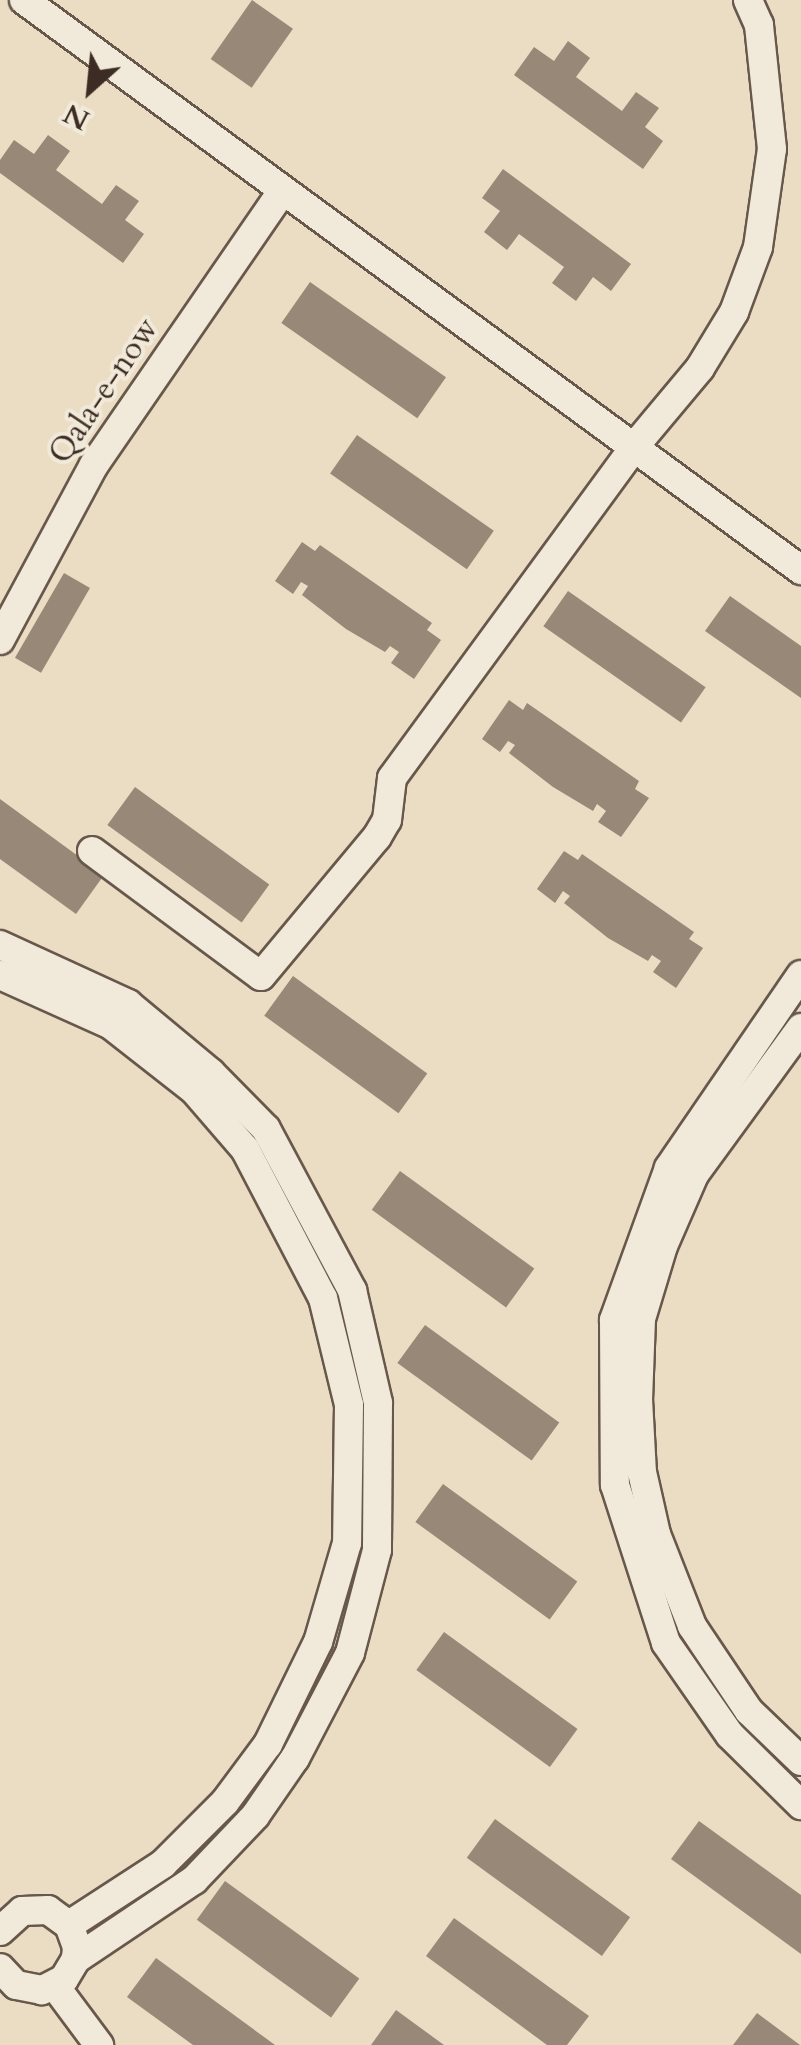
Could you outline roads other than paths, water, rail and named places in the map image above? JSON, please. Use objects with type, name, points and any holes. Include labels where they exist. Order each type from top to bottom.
[{"type":"street","points":[[24,0],[801,570]]},
{"type":"street","points":[[92,852],[261,976],[271,970],[377,837],[387,820],[392,778],[634,447],[700,368],[734,312],[758,247],[772,149],[759,25],[748,0]]},
{"type":"street","name":"Qala-e-now","points":[[0,640],[94,465],[282,191]]},
{"type":"street","points":[[0,944],[128,1004],[211,1073],[266,1129],[352,1290],[378,1404],[377,1550],[350,1653],[295,1758],[255,1816],[194,1880],[76,1959],[55,1986],[28,1990],[2,1974]]},
{"type":"street","points":[[801,974],[669,1168],[614,1320],[614,1485],[666,1644],[730,1735],[801,1806]]},
{"type":"street","points":[[0,975],[110,1025],[194,1090],[246,1149],[324,1298],[349,1405],[347,1542],[318,1642],[268,1744],[225,1802],[163,1864],[69,1925]]},
{"type":"street","points":[[801,1028],[694,1174],[686,1192],[663,1246],[642,1319],[638,1399],[642,1472],[652,1518],[692,1626],[748,1712],[801,1762]]},
{"type":"street","points":[[0,1930],[10,1917],[35,1908],[48,1910],[69,1925],[76,1959]]},
{"type":"street","points":[[55,1986],[99,2045]]}]
